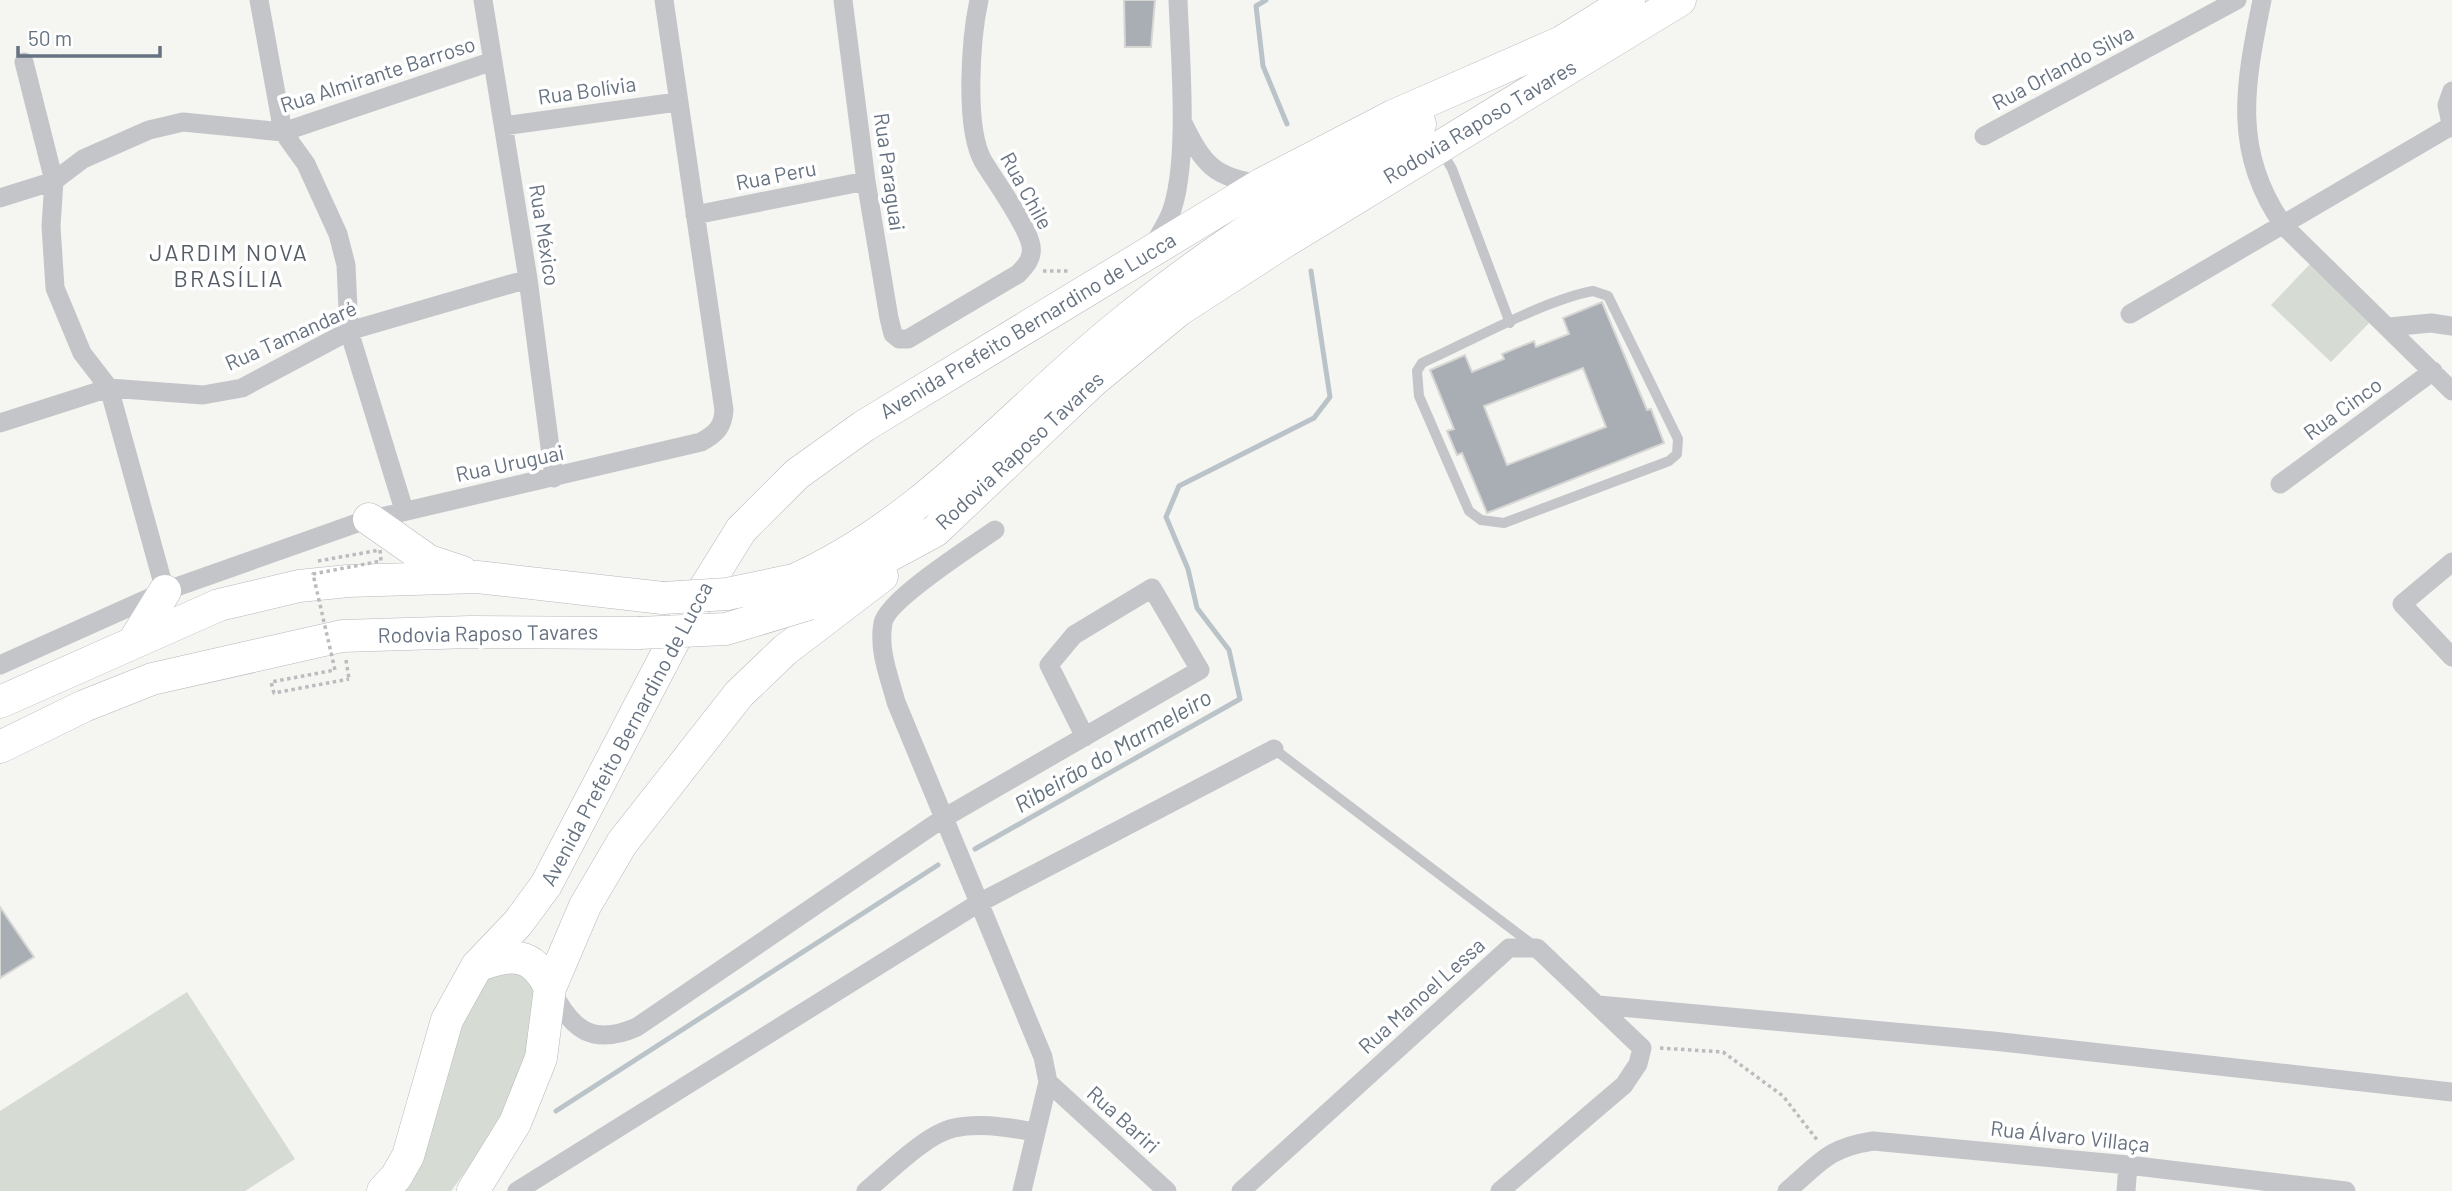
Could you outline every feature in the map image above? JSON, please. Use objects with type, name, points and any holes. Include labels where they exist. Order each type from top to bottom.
[{"type":"highway","name":"Rodovia Raposo Tavares","points":[[0,747],[84,706],[152,679],[342,636],[470,632],[639,633],[726,629],[802,592],[830,565],[874,538],[934,493],[1058,376],[1109,333],[1240,237],[1391,141],[1564,41],[1629,0]]},
{"type":"highway","name":"Rodovia Raposo Tavares","points":[[0,702],[219,605],[299,586],[348,581],[477,577],[663,598],[802,592],[833,586],[936,531],[1093,381],[1179,310],[1680,0]]},
{"type":"highway","name":"Avenida Prefeito Bernardino de Lucca","points":[[383,1191],[396,1177],[408,1156],[447,1020],[477,966],[518,923],[546,885],[682,625],[741,530],[764,504],[797,474],[864,426],[1262,184],[1394,116],[1564,41]]},
{"type":"highway","points":[[369,519],[429,561],[477,577]]},
{"type":"highway","points":[[473,1191],[515,1123],[541,1058],[550,988],[585,906],[622,843],[738,695],[785,650],[936,531]]},
{"type":"highway","points":[[133,643],[165,591]]},
{"type":"highway","points":[[477,966],[509,956],[522,958],[537,965],[550,988]]},
{"type":"street","points":[[259,0],[283,132],[306,164],[338,234],[345,265],[349,331],[404,510]]},
{"type":"street","name":"Rua México","points":[[483,0],[528,279],[554,478]]},
{"type":"street","name":"Rua Uruguai","points":[[0,664],[165,591],[369,519],[701,442],[720,428],[724,410],[664,0]]},
{"type":"street","name":"Rua Paraguai","points":[[843,0],[866,181],[893,334],[899,339],[908,339],[1021,271]]},
{"type":"street","name":"Rua Chile","points":[[979,0],[971,35],[975,134],[981,157],[1029,237],[1030,257],[1021,271]]},
{"type":"street","points":[[1150,252],[1170,213],[1177,187],[1181,120],[1178,0]]},
{"type":"street","name":"Rua Orlando Silva","points":[[1984,136],[2237,0]]},
{"type":"street","points":[[2262,0],[2250,79],[2247,141],[2265,199],[2284,226],[2452,391]]},
{"type":"street","name":"Rua Almirante Barroso","points":[[0,198],[54,181],[83,159],[117,141],[149,130],[183,122],[283,132],[493,61]]},
{"type":"street","points":[[24,62],[54,181],[51,226],[55,288],[82,353],[109,388],[165,591]]},
{"type":"street","points":[[2130,314],[2451,127],[2447,105],[2452,91]]},
{"type":"street","name":"Rua Bolívia","points":[[504,126],[677,102]]},
{"type":"street","points":[[1181,120],[1198,154],[1207,164],[1233,180],[1262,184]]},
{"type":"street","name":"Rua Peru","points":[[695,215],[866,181]]},
{"type":"street","name":"Rua Tamandaré","points":[[109,388],[203,395],[242,388],[349,331],[528,279]]},
{"type":"street","points":[[2389,327],[2431,323],[2452,326]]},
{"type":"street","name":"Rua Cinco","points":[[2280,484],[2433,371]]},
{"type":"street","points":[[0,422],[109,388]]},
{"type":"street","points":[[995,530],[897,600],[883,619],[881,648],[896,702],[977,904],[1032,1028],[1048,1082],[1022,1191]]},
{"type":"street","points":[[2452,562],[2402,604],[2452,657]]},
{"type":"street","points":[[550,988],[562,1010],[583,1030],[601,1036],[615,1036],[637,1027],[942,820],[1085,737],[1200,670],[1152,588],[1074,635],[1049,665],[1085,737]]},
{"type":"street","points":[[517,1191],[977,904],[1274,749]]},
{"type":"street","name":"Rua Manoel Lessa","points":[[1241,1191],[1509,948],[1537,948]]},
{"type":"street","points":[[1500,1191],[1624,1085],[1638,1064],[1643,1048],[1537,948]]},
{"type":"street","points":[[1598,1004],[1993,1041],[2452,1091]]},
{"type":"street","name":"Rua Bariri","points":[[1048,1082],[1167,1191]]},
{"type":"street","points":[[866,1191],[928,1141],[952,1128],[982,1125],[1036,1132]]},
{"type":"street","name":"Rua Álvaro Villaça","points":[[1801,1187],[1826,1154],[1849,1145],[1873,1141],[2129,1165],[2346,1191]]},
{"type":"street","points":[[2126,1191],[2129,1165]]},
{"type":"lane","points":[[1440,147],[1452,169],[1510,323]]},
{"type":"lane","points":[[1593,292],[1608,296],[1678,439],[1677,454],[1669,461],[1504,523],[1481,520],[1469,511],[1419,396],[1417,371],[1422,363],[1510,323],[1580,294],[1593,292]]},
{"type":"lane","points":[[1274,749],[1537,948]]},
{"type":"path","points":[[1021,271],[1070,271],[1081,265]]},
{"type":"path","points":[[318,561],[380,550],[381,561],[313,574],[335,670],[271,682],[274,694],[349,679]]},
{"type":"path","points":[[1643,1048],[1723,1052],[1783,1096],[1802,1117],[1826,1154]]},
{"type":"shaded area","points":[[2311,263],[2372,320],[2331,362],[2271,305]]},
{"type":"shaded area","points":[[512,960],[536,986],[531,1048],[495,1132],[451,1191],[394,1191],[445,1059],[491,967]]},
{"type":"shaded area","points":[[187,992],[295,1159],[245,1191],[0,1191],[0,1111]]},
{"type":"building","points":[[1124,0],[1155,0],[1151,47],[1125,47]]},
{"type":"building","points":[[1602,302],[1647,410],[1651,409],[1664,443],[1487,513],[1462,453],[1457,455],[1447,431],[1454,429],[1430,370],[1465,355],[1472,372],[1504,359],[1502,354],[1534,341],[1536,347],[1569,334],[1563,318]],"holes":[[[1583,368],[1606,427],[1507,465],[1484,406]]]},
{"type":"building","points":[[0,907],[34,957],[0,978]]},
{"type":"waterway","name":"Ribeirão do Marmeleiro","points":[[1266,0],[1256,6],[1263,66],[1287,124]]},
{"type":"waterway","name":"Ribeirão do Marmeleiro","points":[[975,849],[1240,699],[1229,650],[1197,608],[1188,569],[1166,517],[1179,486],[1314,418],[1330,397],[1311,271]]},
{"type":"waterway","name":"Ribeirão do Marmeleiro","points":[[556,1111],[938,865]]},
{"type":"district","name":"JARDIM NOVA BRASÍLIA","points":[[229,266]]}]
